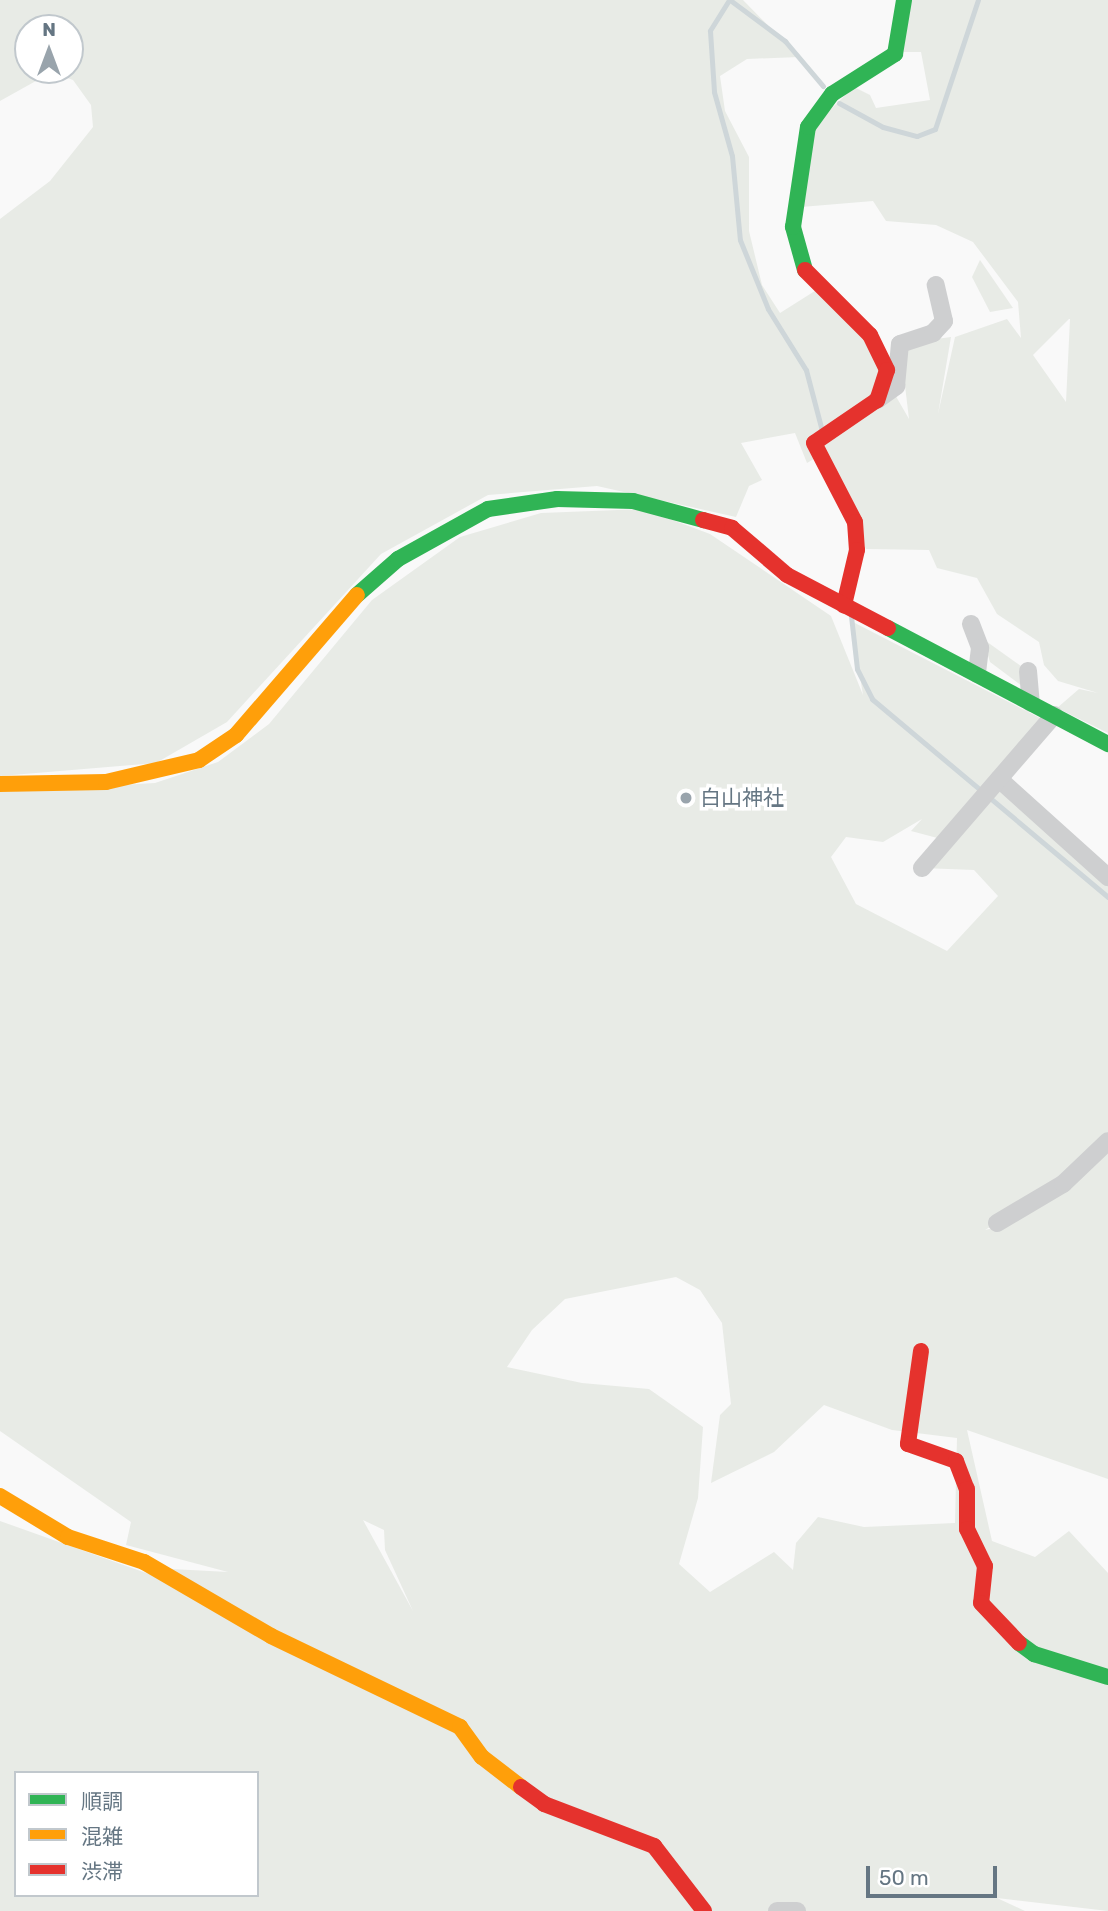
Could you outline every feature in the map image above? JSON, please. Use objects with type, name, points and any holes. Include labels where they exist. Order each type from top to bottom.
[{"type":"street","points":[[877,400],[887,370],[883,353],[806,274],[793,228],[808,127],[832,94],[878,71],[895,54],[904,0]]},
{"type":"street","points":[[851,609],[858,537],[817,457],[817,435],[896,386],[900,344],[933,333],[944,321],[936,285]]},
{"type":"street","points":[[0,784],[106,782],[199,760],[236,735],[398,559],[459,522],[522,501],[633,501],[711,519],[732,528],[787,575],[1108,744]]},
{"type":"street","points":[[971,624],[980,648],[977,674]]},
{"type":"street","points":[[1028,671],[1031,703]]},
{"type":"street","points":[[922,868],[1054,715]]},
{"type":"street","points":[[997,781],[1108,877]]},
{"type":"street","points":[[998,1223],[1063,1184],[1108,1142]]},
{"type":"street","points":[[921,1351],[908,1444],[956,1461],[967,1489],[967,1529],[985,1566],[981,1603],[1004,1632],[1034,1654],[1073,1661],[1108,1677]]},
{"type":"street","points":[[0,1496],[68,1537],[144,1562],[271,1636],[460,1727],[482,1757],[544,1804],[654,1846],[704,1911]]},
{"type":"street","points":[[777,1911],[797,1911]]},
{"type":"shaded area","points":[[0,0],[743,0],[799,57],[747,59],[720,76],[725,111],[749,157],[749,231],[762,285],[780,313],[818,289],[848,313],[909,419],[900,344],[951,337],[938,414],[955,337],[1007,319],[1021,338],[1018,302],[973,242],[936,225],[886,221],[873,201],[801,207],[815,124],[854,87],[870,95],[876,108],[930,100],[921,52],[901,52],[906,0],[1108,0],[1108,733],[1057,708],[1079,689],[1098,693],[1058,681],[1044,665],[1039,642],[997,614],[977,578],[937,568],[929,550],[866,549],[817,457],[807,463],[795,433],[741,443],[762,480],[749,486],[736,517],[597,486],[488,495],[381,554],[227,722],[156,763],[0,776],[0,219],[50,181],[93,127],[91,105],[76,84],[84,84],[84,14],[14,14],[14,84],[30,84],[0,101]],"holes":[[[1070,319],[1066,402],[1033,355]]]},
{"type":"shaded area","points":[[980,260],[1013,308],[990,312],[972,277]]},
{"type":"shaded area","points":[[643,509],[710,534],[831,616],[863,695],[851,621],[1042,719],[998,774],[1108,878],[1108,1139],[1042,1196],[985,1230],[1009,1224],[1108,1153],[1108,1479],[967,1430],[992,1541],[1035,1557],[1069,1531],[1108,1573],[1108,1911],[997,1898],[1025,1911],[0,1911],[0,1521],[177,1584],[153,1568],[228,1572],[126,1545],[131,1522],[0,1431],[0,792],[155,783],[218,762],[269,724],[372,600],[460,537],[541,513]],"holes":[[[922,819],[911,831],[945,840],[922,868],[974,870],[998,896],[947,951],[856,904],[831,857],[846,837],[883,842]],[[676,1277],[700,1290],[722,1323],[731,1404],[720,1415],[711,1483],[774,1452],[824,1405],[892,1430],[957,1438],[955,1523],[864,1527],[818,1517],[796,1543],[793,1570],[774,1552],[710,1592],[679,1564],[698,1498],[703,1427],[649,1389],[582,1383],[507,1367],[532,1330],[565,1299]],[[363,1520],[384,1530],[385,1550],[413,1611]]]},
{"type":"shaded area","points":[[983,639],[1028,671],[1026,689],[990,662]]},
{"type":"waterway","points":[[729,0],[710,31],[714,92],[732,156],[740,240],[768,309],[806,370],[822,431]]},
{"type":"waterway","points":[[730,0],[785,41],[823,86]]},
{"type":"waterway","points":[[839,103],[883,127],[917,136],[935,129],[978,0]]},
{"type":"waterway","points":[[851,616],[857,669],[872,699],[1108,897]]},
{"type":"traffic: fast","points":[[805,270],[793,227],[808,127],[832,94],[895,54],[904,0]]},
{"type":"traffic: fast","points":[[357,595],[398,559],[488,509],[557,499],[633,501],[703,520]]},
{"type":"traffic: fast","points":[[888,628],[1108,744]]},
{"type":"traffic: fast","points":[[1019,1643],[1034,1654],[1108,1677]]},
{"type":"traffic: slow","points":[[0,784],[106,782],[199,760],[236,735],[357,595]]},
{"type":"traffic: slow","points":[[0,1496],[68,1537],[144,1562],[271,1636],[460,1727],[482,1757],[521,1787]]},
{"type":"traffic: jam","points":[[805,270],[870,335],[887,370],[877,400],[814,443],[855,522],[857,550],[844,605]]},
{"type":"traffic: jam","points":[[703,520],[732,528],[787,575],[888,628]]},
{"type":"traffic: jam","points":[[921,1351],[908,1444],[956,1461],[967,1489],[967,1529],[985,1566],[981,1603],[1019,1643]]},
{"type":"traffic: jam","points":[[521,1787],[544,1804],[654,1846],[704,1911]]},
{"type":"place","name":"白山神社","points":[[686,798]]}]
